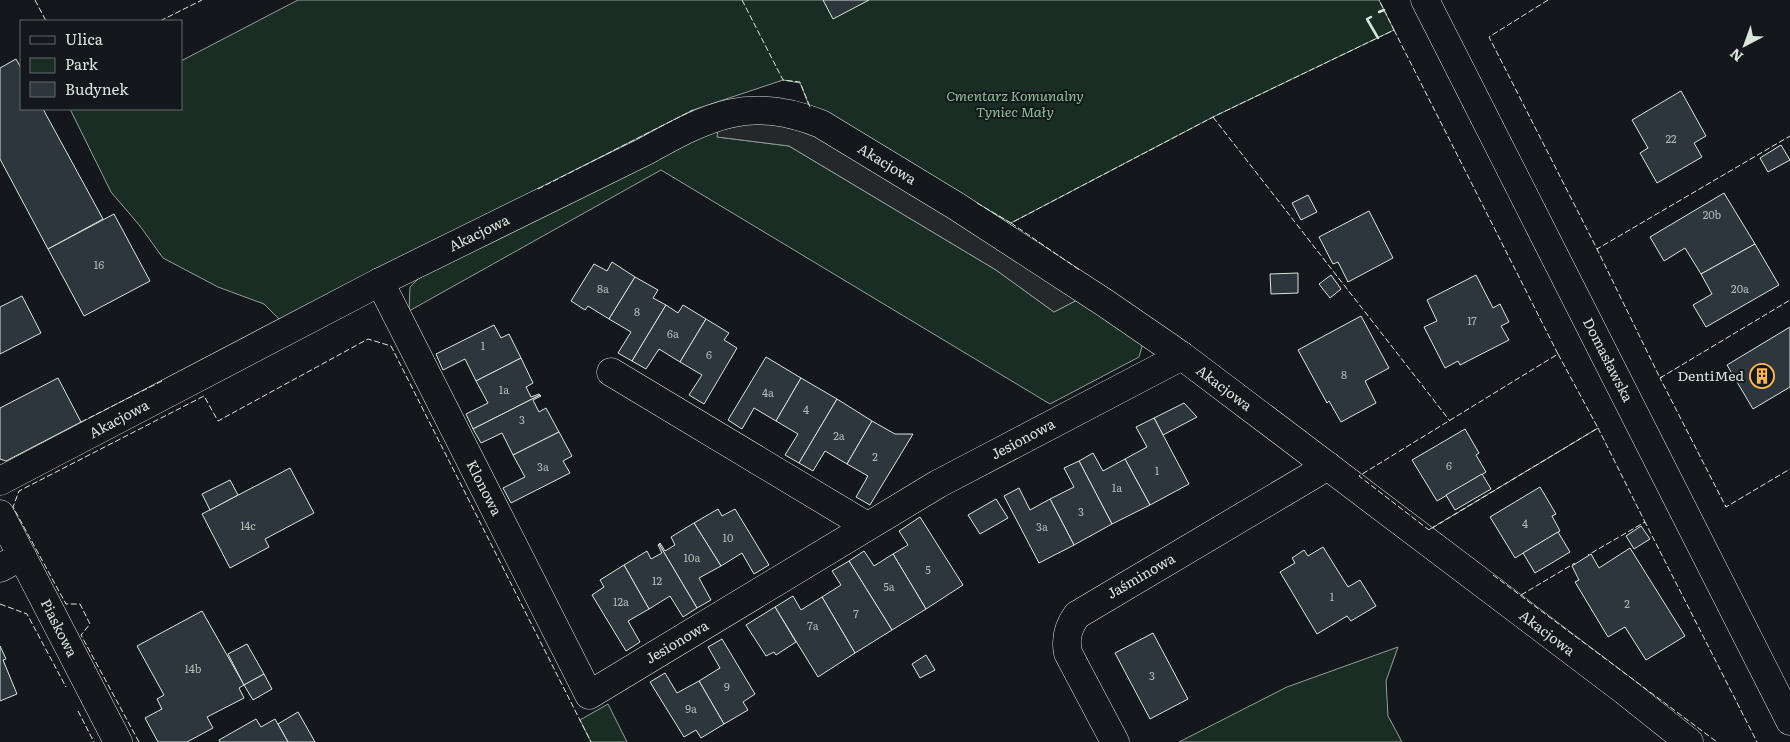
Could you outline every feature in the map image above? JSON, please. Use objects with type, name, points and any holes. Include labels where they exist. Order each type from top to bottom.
[{"type":"street","name":"Domasławska","points":[[1425,0],[1790,721]]},
{"type":"street","name":"Akacjowa","points":[[0,481],[380,282],[691,127],[732,112],[774,110],[802,116],[821,124],[956,206],[1105,303],[1182,356],[1689,742]]},
{"type":"street","name":"Klonowa","points":[[380,282],[589,695]]},
{"type":"street","name":"Jesionowa","points":[[589,695],[938,484],[1182,356]]},
{"type":"street","points":[[611,372],[867,526]]},
{"type":"street","name":"Jaśminowa","points":[[1115,742],[1068,653],[1066,643],[1070,624],[1077,615],[1328,466]]},
{"type":"street","name":"Piaskowa","points":[[0,514],[11,562],[118,742]]},
{"type":"green space","name":"Cmentarz Komunalny Tyniec Mały","points":[[298,0],[1379,0],[1394,30],[1213,117],[1011,223],[810,108],[800,83],[783,80],[693,110],[280,320],[264,304],[218,287],[163,258],[140,226],[111,192],[70,110],[182,110],[182,60]]},
{"type":"green space","points":[[718,129],[718,137],[789,146],[996,270],[1054,312],[1079,299],[1143,343],[1139,357],[1050,404],[661,170],[409,311],[410,287],[421,276]]},
{"type":"green space","points":[[1398,647],[1386,681],[1388,716],[1402,742],[1179,742],[1287,687]]},
{"type":"green space","points":[[608,704],[627,742],[591,742],[580,720]]},
{"type":"shaded area","points":[[735,122],[795,123],[908,189],[1079,299],[1054,312],[996,270],[789,146],[717,137],[718,129]]},
{"type":"building","points":[[823,0],[869,0],[833,19]]},
{"type":"building","points":[[16,59],[20,66],[20,110],[44,110],[103,219],[48,249],[0,159],[0,68]]},
{"type":"building","points":[[1681,91],[1706,136],[1694,143],[1702,157],[1657,183],[1640,153],[1648,148],[1632,120]]},
{"type":"building","points":[[1781,145],[1790,160],[1768,172],[1760,158]]},
{"type":"building","points":[[1724,193],[1755,244],[1701,274],[1685,248],[1664,261],[1650,237]]},
{"type":"building","points":[[1308,195],[1317,212],[1301,220],[1292,203]]},
{"type":"building","points":[[1369,211],[1393,258],[1348,282],[1338,262],[1333,264],[1319,237]]},
{"type":"building","points":[[114,214],[150,281],[84,316],[48,249]]},
{"type":"building","points":[[1755,244],[1779,285],[1706,327],[1693,305],[1712,294],[1701,274]]},
{"type":"building","points":[[612,262],[635,277],[609,319],[588,306],[585,310],[571,301],[594,264],[607,271]]},
{"type":"building","points":[[1298,273],[1298,293],[1271,294],[1270,274]]},
{"type":"building","points":[[1331,275],[1341,289],[1330,298],[1319,284]]},
{"type":"building","points":[[1476,275],[1493,308],[1500,304],[1509,322],[1501,326],[1509,340],[1460,365],[1458,361],[1445,368],[1424,327],[1437,321],[1427,300]]},
{"type":"building","points":[[635,277],[658,290],[653,298],[666,305],[632,361],[618,353],[631,332],[609,319]]},
{"type":"building","points":[[22,296],[41,333],[0,354],[0,307]]},
{"type":"building","points":[[666,305],[678,313],[683,305],[706,319],[680,362],[659,349],[646,369],[632,361]]},
{"type":"building","points":[[1361,316],[1389,368],[1365,381],[1376,403],[1341,422],[1329,401],[1327,403],[1298,350]]},
{"type":"building","points":[[706,319],[729,333],[724,340],[737,348],[704,404],[689,395],[702,375],[680,362]]},
{"type":"building","points":[[494,325],[501,338],[509,334],[521,358],[476,381],[465,359],[443,370],[436,354]]},
{"type":"building","name":"DentiMed","points":[[1790,327],[1790,387],[1753,409],[1727,365]]},
{"type":"building","points":[[766,357],[801,378],[776,421],[754,408],[742,429],[728,420]]},
{"type":"building","points":[[521,358],[533,383],[526,387],[531,397],[540,395],[473,429],[466,414],[488,403],[476,381]]},
{"type":"building","points":[[58,378],[81,422],[6,461],[0,459],[0,408]]},
{"type":"building","points":[[801,378],[837,399],[799,463],[785,455],[798,434],[776,421]]},
{"type":"building","points":[[540,395],[533,400],[539,412],[546,408],[559,432],[513,455],[502,433],[481,443],[473,429]]},
{"type":"building","points":[[837,399],[872,421],[847,464],[825,451],[813,471],[799,463]]},
{"type":"building","points":[[1184,403],[1197,417],[1163,435],[1154,418]]},
{"type":"building","points":[[1154,418],[1189,484],[1150,505],[1125,459],[1147,447],[1136,427]]},
{"type":"building","points":[[872,421],[895,434],[913,434],[870,505],[856,497],[868,476],[847,464]]},
{"type":"building","points":[[1465,429],[1479,453],[1476,455],[1486,472],[1437,501],[1412,460]]},
{"type":"building","points":[[559,432],[572,456],[563,461],[570,473],[511,503],[503,488],[525,477],[513,455]]},
{"type":"building","points":[[1093,453],[1103,471],[1125,459],[1150,505],[1112,524],[1079,461]]},
{"type":"building","points":[[1079,461],[1112,524],[1074,545],[1050,499],[1074,487],[1064,468]]},
{"type":"building","points":[[290,468],[314,513],[265,539],[269,547],[230,568],[202,514]]},
{"type":"building","points":[[1482,474],[1491,489],[1455,510],[1446,495]]},
{"type":"building","points":[[230,480],[238,495],[210,510],[202,494]]},
{"type":"building","points":[[1540,487],[1556,514],[1552,516],[1560,531],[1515,558],[1490,517]]},
{"type":"building","points":[[1019,488],[1030,510],[1050,499],[1074,545],[1039,563],[1004,496]]},
{"type":"building","points":[[996,499],[1008,518],[980,534],[968,515]]},
{"type":"building","points":[[718,509],[722,516],[735,509],[769,565],[754,574],[742,553],[721,566],[694,523]]},
{"type":"building","points":[[920,517],[963,585],[926,609],[893,554],[908,545],[899,531]]},
{"type":"building","points":[[694,523],[721,566],[699,578],[711,600],[697,608],[659,544],[665,551],[675,545],[671,537]]},
{"type":"building","points":[[1641,526],[1650,539],[1634,549],[1626,536]]},
{"type":"building","points":[[1558,532],[1570,552],[1535,573],[1523,553]]},
{"type":"building","points":[[659,544],[697,608],[683,617],[670,596],[649,609],[624,565],[647,551],[651,559],[662,553]]},
{"type":"building","points":[[1323,547],[1348,587],[1360,580],[1376,606],[1351,621],[1347,616],[1317,634],[1280,572],[1295,563],[1292,558],[1304,550],[1308,556]]},
{"type":"building","points":[[1630,548],[1685,636],[1646,660],[1625,627],[1608,637],[1575,582],[1579,580],[1572,566],[1591,554],[1599,568]]},
{"type":"building","points":[[864,551],[874,566],[893,554],[926,609],[892,630],[849,561]]},
{"type":"building","points":[[849,561],[892,630],[855,653],[822,597],[841,585],[832,571]]},
{"type":"building","points":[[624,565],[649,609],[628,621],[640,642],[626,651],[592,595],[604,587],[600,580]]},
{"type":"building","points":[[793,596],[801,610],[822,597],[855,653],[818,677],[775,607]]},
{"type":"building","points":[[775,607],[796,642],[776,655],[774,652],[766,656],[746,625]]},
{"type":"building","points":[[202,611],[244,685],[239,688],[244,698],[207,717],[213,728],[187,742],[158,742],[145,718],[162,709],[157,699],[164,695],[137,646]]},
{"type":"building","points":[[1153,633],[1188,699],[1150,719],[1115,653]]},
{"type":"building","points":[[722,639],[755,694],[743,702],[748,710],[724,724],[699,681],[720,668],[708,647]]},
{"type":"building","points":[[247,644],[264,674],[244,685],[228,654]]},
{"type":"building","points":[[0,646],[6,659],[3,660],[17,694],[0,701]]},
{"type":"building","points":[[926,655],[935,670],[920,678],[912,664]]},
{"type":"building","points":[[665,673],[677,693],[699,681],[724,724],[701,738],[696,730],[684,737],[650,682]]},
{"type":"building","points":[[264,674],[272,689],[253,700],[244,685]]},
{"type":"building","points":[[298,712],[315,742],[288,742],[278,724]]},
{"type":"building","points":[[256,719],[261,727],[275,719],[288,742],[220,742],[219,740]]},
{"type":"fence","points":[[35,0],[45,20]]},
{"type":"fence","points":[[162,20],[202,0]]},
{"type":"fence","points":[[742,0],[783,80],[800,82],[810,107]]},
{"type":"fence","points":[[977,203],[1011,223],[1213,117],[1394,30],[1379,0]]},
{"type":"fence","points":[[1548,0],[1489,37],[1597,249],[1790,136]]},
{"type":"fence","points":[[1394,30],[1558,354]]},
{"type":"fence","points":[[538,189],[693,110]]},
{"type":"fence","points":[[1213,117],[1450,421]]},
{"type":"fence","points":[[1011,223],[1081,271]]},
{"type":"fence","points":[[1598,249],[1660,378],[1790,300]]},
{"type":"fence","points":[[139,742],[81,635],[90,624],[80,604],[66,604],[13,507],[19,491],[204,396],[218,421],[368,339],[391,346],[591,742]]},
{"type":"fence","points":[[1558,354],[1598,428],[1429,530],[1359,476],[1558,354]]},
{"type":"fence","points":[[1662,377],[1660,378],[1726,507],[1790,469]]},
{"type":"fence","points":[[81,422],[162,381]]},
{"type":"fence","points":[[1430,529],[1598,428],[1645,522],[1588,555]]},
{"type":"fence","points":[[1644,523],[1757,742]]},
{"type":"fence","points":[[1521,595],[1575,563]]},
{"type":"fence","points":[[1493,575],[1717,742]]},
{"type":"fence","points":[[0,604],[27,614],[66,687]]},
{"type":"fence","points":[[78,711],[94,742]]},
{"type":"wall","points":[[1379,12],[1384,10]]},
{"type":"wall","points":[[1371,17],[1367,19],[1378,38]]},
{"type":"place","name":"DentiMed","points":[[1762,376]]}]
